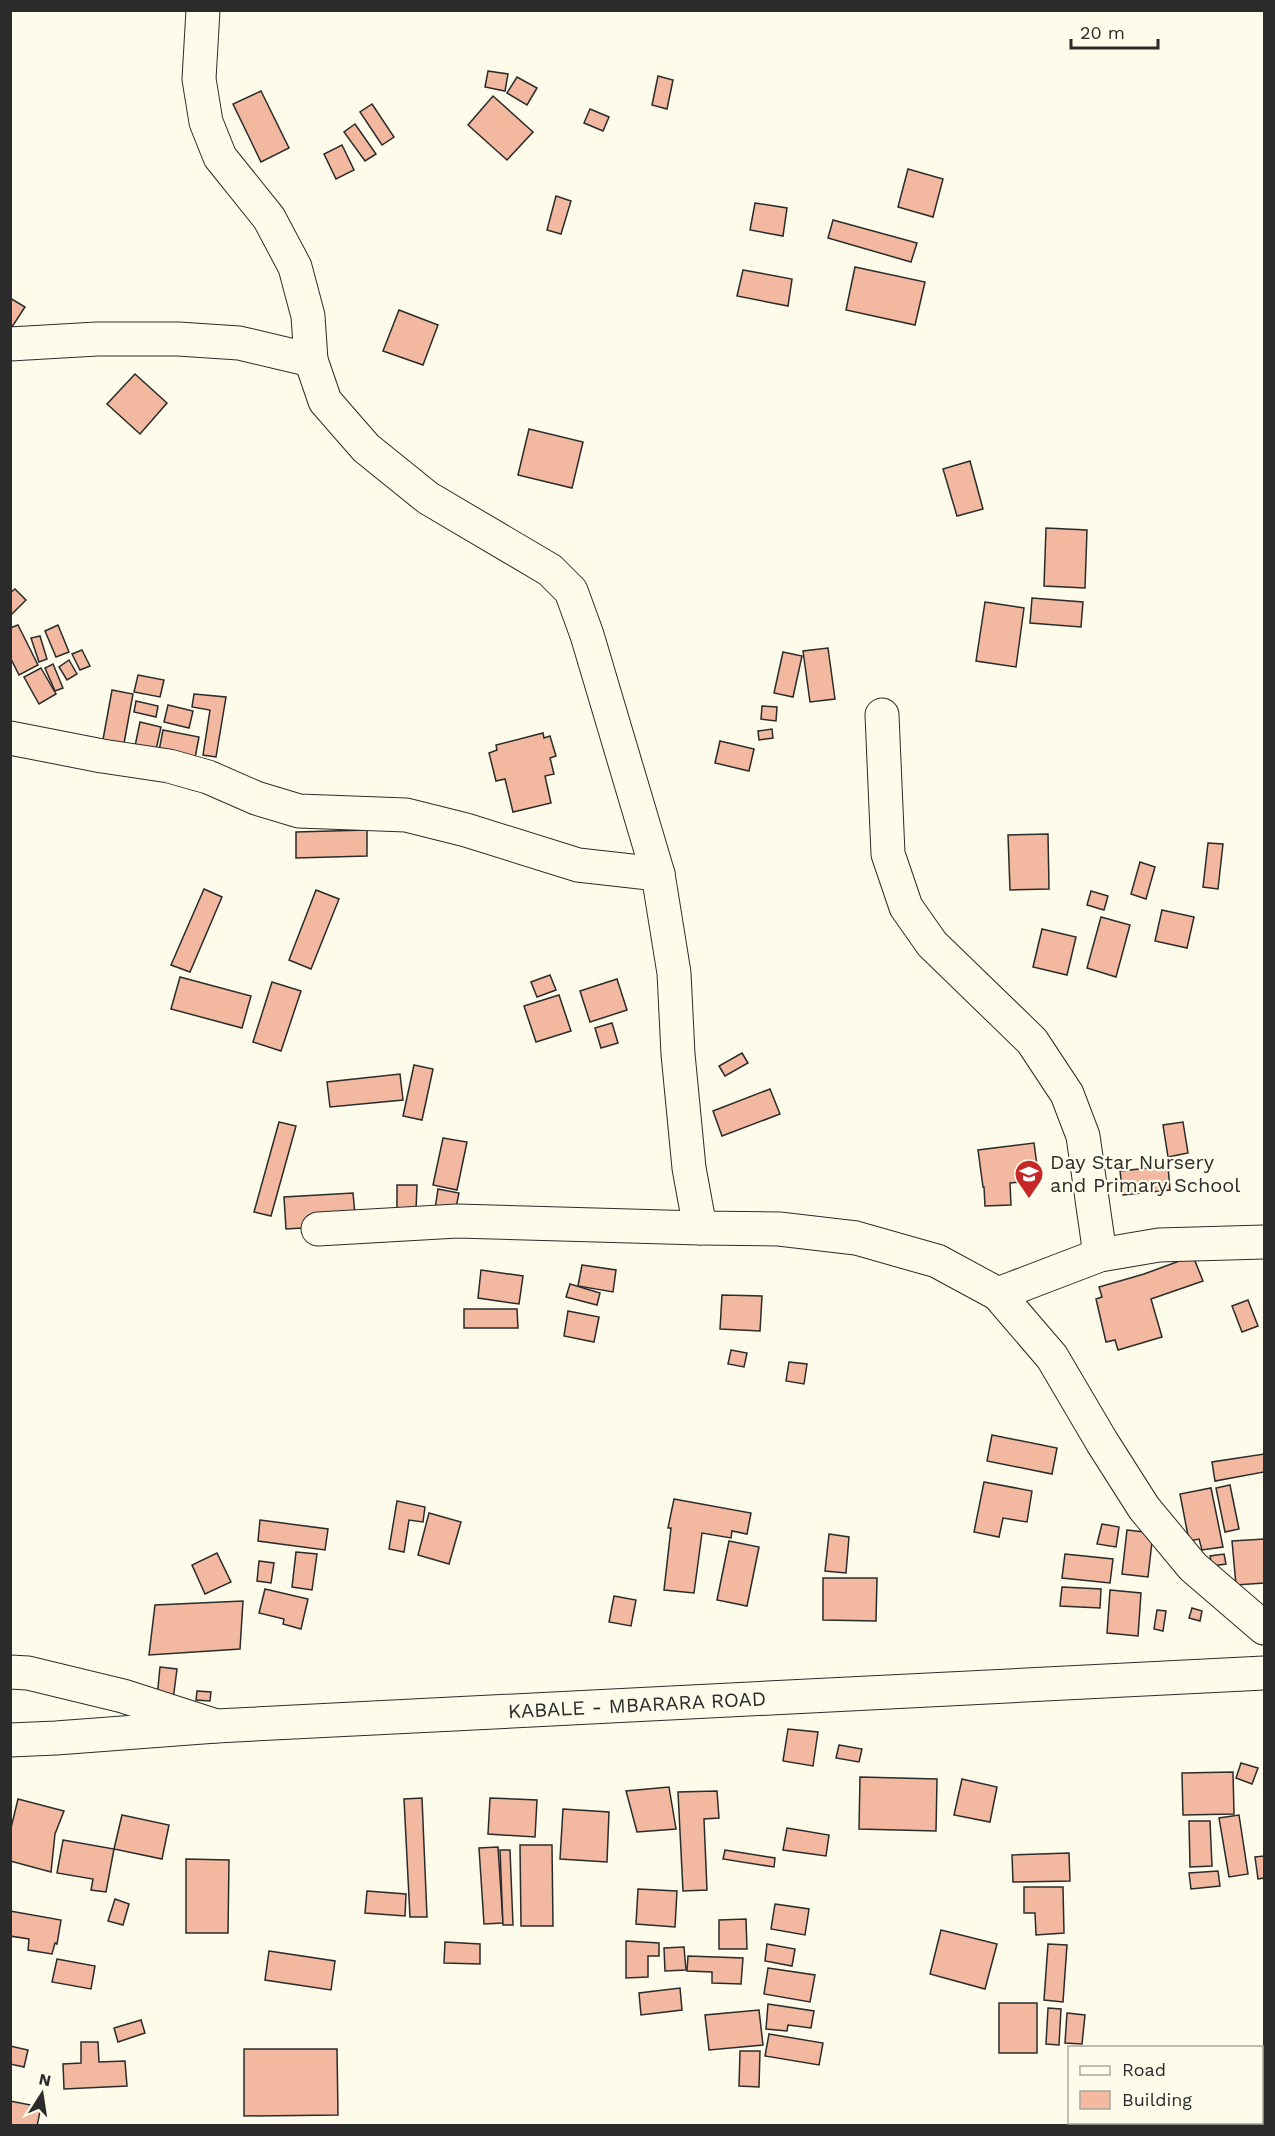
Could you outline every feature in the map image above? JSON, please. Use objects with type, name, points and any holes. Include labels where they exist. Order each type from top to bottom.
[{"type":"street","points":[[203,10],[199,79],[206,122],[220,157],[269,218],[295,267],[308,316],[311,360],[325,401],[366,448],[428,498],[550,570],[571,591],[596,666],[658,874],[674,973],[678,1054],[689,1168],[700,1228]]},
{"type":"street","points":[[10,344],[97,339],[178,339],[239,343],[311,360]]},
{"type":"street","points":[[882,715],[888,854],[906,907],[932,944],[1032,1041],[1067,1094],[1083,1136],[1100,1255]]},
{"type":"street","points":[[10,738],[169,766],[208,777],[256,798],[299,811],[406,815],[466,830],[578,865],[658,874]]},
{"type":"street","points":[[318,1229],[457,1221],[779,1229],[856,1238],[937,1261],[998,1294],[1052,1358],[1102,1443],[1144,1508],[1193,1567],[1264,1628]]},
{"type":"street","points":[[998,1294],[1100,1255],[1159,1245],[1264,1242]]},
{"type":"street","points":[[10,1672],[28,1673],[123,1696],[216,1726]]},
{"type":"street","name":"KABALE - MBARARA ROAD","points":[[10,1740],[216,1726],[1264,1674]]},
{"type":"building","points":[[488,71],[508,74],[505,91],[485,87]]},
{"type":"building","points":[[658,76],[673,80],[667,109],[652,105]]},
{"type":"building","points":[[517,77],[537,88],[527,105],[507,93]]},
{"type":"building","points":[[261,91],[289,148],[261,162],[233,104]]},
{"type":"building","points":[[493,96],[533,132],[507,160],[468,125]]},
{"type":"building","points":[[372,104],[394,137],[382,145],[360,112]]},
{"type":"building","points":[[590,109],[609,117],[603,131],[584,123]]},
{"type":"building","points":[[355,124],[376,154],[365,161],[344,132]]},
{"type":"building","points":[[342,145],[354,170],[336,179],[324,154]]},
{"type":"building","points":[[908,169],[943,179],[933,217],[898,207]]},
{"type":"building","points":[[556,196],[571,201],[561,234],[547,230]]},
{"type":"building","points":[[755,203],[787,208],[783,236],[750,230]]},
{"type":"building","points":[[833,220],[917,243],[911,262],[828,238]]},
{"type":"building","points":[[855,267],[925,282],[915,325],[846,310]]},
{"type":"building","points":[[743,270],[792,279],[788,306],[737,296]]},
{"type":"building","points":[[10,298],[25,307],[10,330]]},
{"type":"building","points":[[399,310],[438,325],[423,365],[383,351]]},
{"type":"building","points":[[135,374],[167,403],[140,434],[107,404]]},
{"type":"building","points":[[529,429],[583,442],[572,488],[518,475]]},
{"type":"building","points":[[970,461],[983,509],[957,516],[943,469]]},
{"type":"building","points":[[1046,528],[1087,530],[1085,588],[1044,586]]},
{"type":"building","points":[[15,589],[26,600],[10,616],[10,593]]},
{"type":"building","points":[[1032,598],[1083,602],[1081,627],[1030,623]]},
{"type":"building","points":[[985,602],[1024,608],[1016,667],[976,661]]},
{"type":"building","points":[[18,625],[38,665],[19,675],[10,657],[10,628]]},
{"type":"building","points":[[58,625],[69,652],[56,657],[45,631]]},
{"type":"building","points":[[40,636],[47,659],[39,662],[31,638]]},
{"type":"building","points":[[828,648],[835,699],[810,702],[803,651]]},
{"type":"building","points":[[82,650],[90,666],[80,670],[72,654]]},
{"type":"building","points":[[783,652],[802,656],[793,697],[774,693]]},
{"type":"building","points":[[69,660],[77,674],[67,680],[59,667]]},
{"type":"building","points":[[53,664],[63,688],[55,691],[45,668]]},
{"type":"building","points":[[41,668],[56,694],[39,704],[24,677]]},
{"type":"building","points":[[138,675],[164,680],[160,697],[134,692]]},
{"type":"building","points":[[112,690],[133,694],[123,749],[102,745]]},
{"type":"building","points":[[194,694],[226,697],[216,757],[203,755],[210,710],[192,707]]},
{"type":"building","points":[[136,701],[158,706],[156,717],[134,712]]},
{"type":"building","points":[[168,705],[193,711],[189,728],[164,722]]},
{"type":"building","points":[[762,706],[777,707],[776,721],[761,719]]},
{"type":"building","points":[[140,722],[161,727],[156,750],[135,746]]},
{"type":"building","points":[[772,729],[773,738],[759,740],[758,731]]},
{"type":"building","points":[[163,730],[199,737],[194,763],[158,756]]},
{"type":"building","points":[[543,733],[544,738],[550,736],[556,756],[550,758],[554,774],[545,776],[551,803],[513,812],[505,779],[496,781],[489,753],[497,750],[496,745]]},
{"type":"building","points":[[720,741],[754,749],[749,771],[715,763]]},
{"type":"building","points":[[367,830],[367,856],[296,858],[296,832]]},
{"type":"building","points":[[1048,834],[1049,889],[1010,890],[1008,835]]},
{"type":"building","points":[[1208,843],[1223,844],[1218,889],[1203,887]]},
{"type":"building","points":[[1140,862],[1155,867],[1146,899],[1131,894]]},
{"type":"building","points":[[204,889],[222,897],[190,972],[171,965]]},
{"type":"building","points":[[316,890],[339,899],[311,969],[289,960]]},
{"type":"building","points":[[1091,891],[1108,896],[1104,910],[1087,905]]},
{"type":"building","points":[[1162,910],[1194,917],[1187,948],[1155,941]]},
{"type":"building","points":[[1101,917],[1130,925],[1116,977],[1087,968]]},
{"type":"building","points":[[1042,929],[1076,937],[1067,975],[1033,967]]},
{"type":"building","points":[[550,975],[556,990],[537,997],[531,982]]},
{"type":"building","points":[[180,977],[251,996],[242,1028],[171,1009]]},
{"type":"building","points":[[617,979],[627,1010],[590,1022],[580,991]]},
{"type":"building","points":[[272,982],[301,991],[281,1051],[253,1042]]},
{"type":"building","points":[[559,995],[571,1031],[536,1042],[524,1006]]},
{"type":"building","points":[[612,1023],[618,1043],[601,1048],[595,1028]]},
{"type":"building","points":[[742,1053],[748,1063],[725,1076],[719,1066]]},
{"type":"building","points":[[414,1065],[433,1069],[422,1120],[403,1116]]},
{"type":"building","points":[[400,1074],[403,1100],[330,1107],[327,1082]]},
{"type":"building","points":[[770,1089],[780,1114],[722,1136],[713,1111]]},
{"type":"building","points":[[279,1122],[296,1126],[271,1216],[254,1212]]},
{"type":"building","points":[[1183,1122],[1188,1153],[1168,1157],[1163,1125]]},
{"type":"building","points":[[443,1138],[467,1142],[457,1190],[433,1185]]},
{"type":"building","points":[[1034,1143],[1039,1180],[1010,1183],[1011,1205],[985,1206],[978,1150]]},
{"type":"building","points":[[1168,1166],[1170,1190],[1123,1195],[1120,1171]]},
{"type":"building","points":[[397,1185],[417,1185],[416,1210],[397,1209]]},
{"type":"building","points":[[438,1189],[459,1193],[455,1212],[435,1209]]},
{"type":"building","points":[[353,1193],[356,1225],[286,1229],[284,1197]]},
{"type":"building","points":[[1193,1256],[1203,1281],[1151,1299],[1162,1337],[1118,1350],[1115,1340],[1106,1342],[1096,1299],[1102,1297],[1099,1287]]},
{"type":"building","points":[[582,1265],[616,1270],[613,1292],[578,1286]]},
{"type":"building","points":[[481,1270],[523,1276],[519,1304],[478,1298]]},
{"type":"building","points":[[570,1284],[600,1293],[597,1305],[566,1297]]},
{"type":"building","points":[[722,1295],[762,1296],[760,1331],[720,1329]]},
{"type":"building","points":[[1248,1300],[1258,1326],[1242,1332],[1232,1306]]},
{"type":"building","points":[[464,1309],[517,1309],[518,1328],[464,1328]]},
{"type":"building","points":[[568,1311],[599,1317],[594,1342],[564,1336]]},
{"type":"building","points":[[731,1350],[747,1353],[744,1367],[728,1364]]},
{"type":"building","points":[[789,1362],[807,1364],[804,1384],[786,1381]]},
{"type":"building","points":[[992,1435],[1057,1448],[1052,1474],[987,1461]]},
{"type":"building","points":[[1264,1454],[1264,1472],[1215,1481],[1212,1462]]},
{"type":"building","points":[[984,1482],[1032,1491],[1027,1522],[1003,1518],[999,1537],[974,1532]]},
{"type":"building","points":[[1230,1485],[1239,1529],[1225,1532],[1216,1488]]},
{"type":"building","points":[[1211,1488],[1223,1547],[1202,1550],[1199,1539],[1189,1541],[1180,1494]]},
{"type":"building","points":[[674,1499],[751,1513],[747,1534],[732,1531],[731,1538],[702,1533],[694,1593],[664,1590],[671,1528],[668,1528]]},
{"type":"building","points":[[397,1501],[425,1507],[423,1522],[409,1520],[404,1552],[389,1549]]},
{"type":"building","points":[[429,1513],[461,1522],[449,1564],[418,1555]]},
{"type":"building","points":[[260,1520],[328,1529],[325,1550],[258,1541]]},
{"type":"building","points":[[1102,1524],[1119,1527],[1116,1547],[1097,1544]]},
{"type":"building","points":[[1127,1530],[1153,1533],[1148,1577],[1122,1574]]},
{"type":"building","points":[[829,1534],[849,1537],[846,1573],[825,1571]]},
{"type":"building","points":[[1264,1539],[1264,1583],[1236,1585],[1232,1541]]},
{"type":"building","points":[[729,1541],[759,1547],[747,1606],[717,1600]]},
{"type":"building","points":[[296,1552],[317,1554],[312,1590],[292,1587]]},
{"type":"building","points":[[217,1553],[231,1582],[205,1594],[192,1565]]},
{"type":"building","points":[[1065,1554],[1113,1559],[1110,1583],[1062,1578]]},
{"type":"building","points":[[1224,1554],[1226,1564],[1212,1566],[1210,1556]]},
{"type":"building","points":[[259,1561],[274,1563],[271,1583],[257,1581]]},
{"type":"building","points":[[823,1578],[877,1578],[876,1621],[823,1620]]},
{"type":"building","points":[[1062,1587],[1101,1589],[1100,1608],[1060,1606]]},
{"type":"building","points":[[265,1589],[308,1599],[301,1629],[283,1624],[284,1619],[259,1613]]},
{"type":"building","points":[[1110,1590],[1141,1593],[1138,1636],[1107,1633]]},
{"type":"building","points":[[614,1596],[636,1600],[631,1626],[609,1622]]},
{"type":"building","points":[[243,1601],[240,1649],[149,1655],[155,1605]]},
{"type":"building","points":[[1192,1608],[1202,1611],[1200,1621],[1189,1618]]},
{"type":"building","points":[[1157,1610],[1166,1611],[1163,1631],[1154,1629]]},
{"type":"building","points":[[160,1667],[177,1669],[173,1700],[157,1698]]},
{"type":"building","points":[[197,1691],[211,1692],[210,1701],[196,1700]]},
{"type":"building","points":[[788,1729],[818,1732],[813,1766],[783,1761]]},
{"type":"building","points":[[839,1745],[862,1749],[859,1762],[836,1758]]},
{"type":"building","points":[[1241,1763],[1258,1768],[1252,1784],[1236,1778]]},
{"type":"building","points":[[1233,1772],[1234,1814],[1183,1815],[1182,1773]]},
{"type":"building","points":[[860,1777],[937,1779],[936,1831],[859,1829]]},
{"type":"building","points":[[962,1779],[997,1787],[990,1822],[954,1815]]},
{"type":"building","points":[[669,1787],[676,1829],[637,1832],[626,1791]]},
{"type":"building","points":[[717,1791],[719,1818],[704,1819],[707,1890],[683,1891],[678,1792]]},
{"type":"building","points":[[422,1798],[427,1917],[410,1917],[404,1799]]},
{"type":"building","points":[[490,1798],[537,1800],[535,1837],[488,1834]]},
{"type":"building","points":[[18,1799],[64,1811],[55,1834],[51,1872],[10,1861],[10,1832]]},
{"type":"building","points":[[563,1809],[609,1812],[607,1862],[560,1859]]},
{"type":"building","points":[[122,1815],[169,1825],[162,1859],[114,1849]]},
{"type":"building","points":[[1239,1815],[1248,1874],[1229,1877],[1219,1818]]},
{"type":"building","points":[[1189,1821],[1210,1821],[1212,1866],[1190,1867]]},
{"type":"building","points":[[787,1828],[829,1835],[826,1856],[783,1850]]},
{"type":"building","points":[[63,1840],[114,1849],[106,1892],[91,1890],[93,1879],[57,1873]]},
{"type":"building","points":[[520,1845],[552,1845],[553,1926],[521,1926]]},
{"type":"building","points":[[498,1847],[503,1923],[484,1924],[479,1848]]},
{"type":"building","points":[[500,1850],[510,1850],[513,1925],[503,1925]]},
{"type":"building","points":[[725,1850],[775,1858],[774,1867],[723,1859]]},
{"type":"building","points":[[1069,1853],[1070,1881],[1013,1882],[1012,1855]]},
{"type":"building","points":[[1264,1856],[1264,1878],[1258,1879],[1255,1857]]},
{"type":"building","points":[[186,1859],[229,1860],[228,1933],[186,1933]]},
{"type":"building","points":[[1218,1871],[1220,1886],[1191,1889],[1189,1873]]},
{"type":"building","points":[[1024,1887],[1063,1887],[1064,1933],[1036,1935],[1035,1913],[1024,1913]]},
{"type":"building","points":[[638,1889],[677,1891],[675,1927],[636,1924]]},
{"type":"building","points":[[367,1891],[406,1894],[405,1916],[365,1913]]},
{"type":"building","points":[[115,1899],[129,1904],[123,1925],[108,1921]]},
{"type":"building","points":[[775,1904],[809,1909],[805,1935],[771,1929]]},
{"type":"building","points":[[10,1911],[61,1920],[57,1944],[55,1943],[52,1954],[28,1950],[29,1939],[10,1936]]},
{"type":"building","points":[[746,1919],[747,1949],[719,1949],[719,1920]]},
{"type":"building","points":[[941,1930],[997,1944],[985,1989],[930,1974]]},
{"type":"building","points":[[626,1941],[659,1943],[659,1956],[648,1956],[648,1977],[626,1978]]},
{"type":"building","points":[[445,1942],[480,1944],[480,1964],[444,1963]]},
{"type":"building","points":[[767,1944],[795,1949],[792,1966],[765,1961]]},
{"type":"building","points":[[1048,1944],[1067,1945],[1063,2002],[1044,2000]]},
{"type":"building","points":[[684,1947],[686,1970],[665,1971],[664,1948]]},
{"type":"building","points":[[269,1951],[335,1961],[331,1990],[265,1980]]},
{"type":"building","points":[[688,1956],[743,1958],[741,1984],[712,1983],[712,1972],[687,1971]]},
{"type":"building","points":[[57,1959],[95,1966],[91,1989],[52,1982]]},
{"type":"building","points":[[768,1968],[815,1975],[810,2002],[764,1994]]},
{"type":"building","points":[[680,1988],[682,2010],[641,2015],[639,1993]]},
{"type":"building","points":[[999,2003],[1037,2003],[1037,2053],[999,2053]]},
{"type":"building","points":[[768,2004],[814,2011],[811,2028],[788,2025],[787,2031],[766,2029]]},
{"type":"building","points":[[1048,2008],[1061,2009],[1059,2045],[1046,2044]]},
{"type":"building","points":[[759,2010],[763,2045],[709,2050],[705,2015]]},
{"type":"building","points":[[1067,2013],[1085,2015],[1082,2044],[1065,2043]]},
{"type":"building","points":[[141,2020],[145,2033],[118,2042],[114,2028]]},
{"type":"building","points":[[769,2034],[823,2043],[819,2065],[765,2056]]},
{"type":"building","points":[[81,2042],[98,2042],[99,2062],[125,2061],[127,2086],[64,2089],[63,2064],[81,2063]]},
{"type":"building","points":[[10,2046],[28,2050],[24,2067],[10,2064]]},
{"type":"building","points":[[244,2049],[337,2049],[338,2115],[244,2116]]},
{"type":"building","points":[[740,2051],[760,2051],[759,2087],[739,2086]]},
{"type":"building","points":[[10,2101],[41,2107],[37,2126],[10,2126]]},
{"type":"place","name":"Day Star Nursery and Primary School","points":[[1029,1200]]}]
